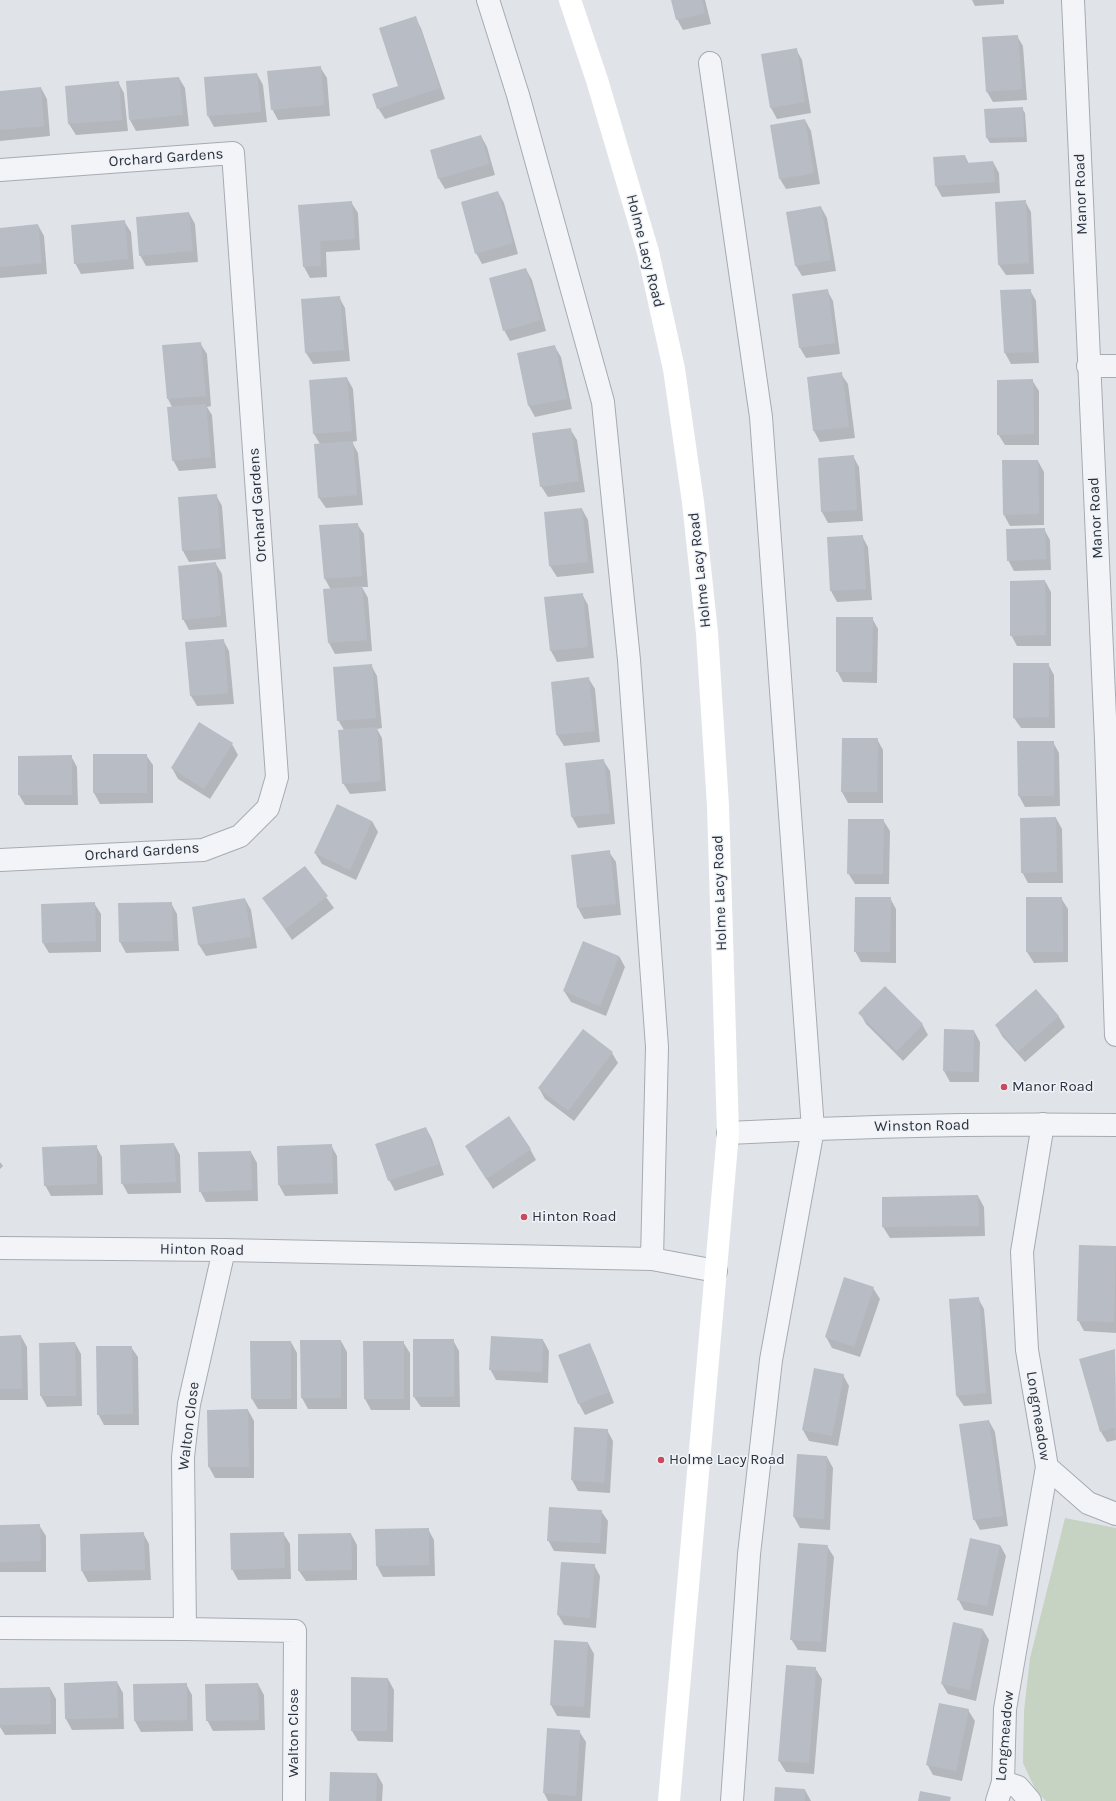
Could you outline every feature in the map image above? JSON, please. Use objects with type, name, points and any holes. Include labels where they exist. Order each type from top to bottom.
[{"type":"street","points":[[488,0],[518,95],[603,402],[629,660],[657,1048],[652,1259]]},
{"type":"street","name":"Holme Lacy Road","points":[[570,0],[597,80],[648,252],[674,369],[693,502],[707,633],[718,806],[728,1133],[669,1801]]},
{"type":"street","name":"Manor Road","points":[[1074,0],[1088,366],[1111,741],[1116,1035]]},
{"type":"street","points":[[710,63],[761,417],[813,1128],[771,1360],[749,1554],[732,1801]]},
{"type":"street","name":"Orchard Gardens","points":[[0,170],[233,153],[277,777],[268,808],[240,836],[203,850],[0,860]]},
{"type":"street","points":[[1088,366],[1116,366]]},
{"type":"street","name":"Winston Road","points":[[728,1133],[813,1128],[1043,1124],[1116,1125]]},
{"type":"street","name":"Longmeadow","points":[[1000,1791],[1005,1710],[1047,1467],[1027,1350],[1022,1252],[1043,1124]]},
{"type":"street","name":"Hinton Road","points":[[0,1248],[224,1250],[652,1259],[716,1271]]},
{"type":"street","name":"Walton Close","points":[[185,1629],[183,1457],[189,1404],[224,1250]]},
{"type":"street","points":[[1047,1467],[1088,1503],[1116,1514]]},
{"type":"street","name":"Walton Close","points":[[0,1628],[295,1631],[294,1801]]},
{"type":"street","points":[[1000,1791],[1018,1787],[1030,1801]]},
{"type":"green space","points":[[1065,1518],[1116,1528],[1116,1801],[1046,1801],[1036,1791],[1023,1763],[1024,1711],[1030,1658]]},
{"type":"building","points":[[671,0],[702,0],[705,13],[676,20]]},
{"type":"building","points":[[416,16],[440,88],[377,109],[372,94],[398,86],[379,28]]},
{"type":"building","points":[[1018,35],[1022,89],[986,92],[982,37]]},
{"type":"building","points":[[797,48],[805,102],[770,108],[761,54]]},
{"type":"building","points":[[321,66],[324,105],[271,110],[267,71]]},
{"type":"building","points":[[257,73],[261,112],[207,116],[204,77]]},
{"type":"building","points":[[179,77],[183,115],[129,120],[126,81]]},
{"type":"building","points":[[119,81],[122,120],[68,124],[65,86]]},
{"type":"building","points":[[41,87],[44,126],[0,130],[0,91]]},
{"type":"building","points":[[1023,107],[1024,137],[986,138],[984,109]]},
{"type":"building","points":[[805,119],[814,173],[779,179],[770,125]]},
{"type":"building","points":[[481,135],[489,164],[438,179],[430,150]]},
{"type":"building","points":[[965,155],[966,163],[993,161],[995,182],[935,186],[933,157]]},
{"type":"building","points":[[498,191],[513,243],[475,254],[461,202]]},
{"type":"building","points":[[1026,200],[1029,263],[998,265],[995,202]]},
{"type":"building","points":[[352,201],[355,239],[320,241],[321,266],[303,267],[298,205]]},
{"type":"building","points":[[821,206],[831,260],[795,266],[786,212]]},
{"type":"building","points":[[189,212],[193,251],[139,256],[136,217]]},
{"type":"building","points":[[125,220],[128,259],[74,264],[71,225]]},
{"type":"building","points":[[38,224],[42,263],[0,267],[0,228]]},
{"type":"building","points":[[526,268],[541,320],[503,331],[489,278]]},
{"type":"building","points":[[828,289],[835,343],[799,348],[792,294]]},
{"type":"building","points":[[1031,289],[1034,352],[1004,353],[1000,290]]},
{"type":"building","points":[[340,296],[344,350],[305,353],[301,299]]},
{"type":"building","points":[[201,342],[206,396],[167,399],[162,345]]},
{"type":"building","points":[[555,345],[567,399],[528,406],[517,353]]},
{"type":"building","points":[[842,372],[849,427],[813,431],[807,377]]},
{"type":"building","points":[[347,377],[352,431],[313,434],[309,380]]},
{"type":"building","points":[[1033,379],[1034,434],[997,435],[997,380]]},
{"type":"building","points":[[206,404],[211,457],[172,461],[167,407]]},
{"type":"building","points":[[571,428],[579,481],[540,487],[532,433]]},
{"type":"building","points":[[353,441],[357,495],[318,498],[314,444]]},
{"type":"building","points":[[854,455],[857,510],[821,512],[818,458]]},
{"type":"building","points":[[1002,460],[1038,460],[1039,514],[1003,515]]},
{"type":"building","points":[[217,494],[221,548],[182,551],[178,497]]},
{"type":"building","points":[[582,508],[588,562],[549,566],[544,512]]},
{"type":"building","points":[[358,523],[362,576],[324,579],[319,525]]},
{"type":"building","points":[[1045,528],[1046,559],[1007,561],[1006,529]]},
{"type":"building","points":[[863,535],[866,589],[830,591],[827,537]]},
{"type":"building","points":[[216,562],[221,616],[182,620],[178,566]]},
{"type":"building","points":[[1045,580],[1046,635],[1010,636],[1010,581]]},
{"type":"building","points":[[362,586],[367,640],[328,643],[323,589]]},
{"type":"building","points":[[583,593],[588,647],[550,651],[544,597]]},
{"type":"building","points":[[836,617],[873,617],[872,672],[836,672]]},
{"type":"building","points":[[224,639],[228,693],[190,696],[185,642]]},
{"type":"building","points":[[1013,663],[1049,663],[1049,717],[1013,718]]},
{"type":"building","points":[[372,664],[376,718],[337,721],[333,667]]},
{"type":"building","points":[[589,677],[595,731],[556,735],[551,682]]},
{"type":"building","points":[[199,722],[233,743],[204,789],[171,768]]},
{"type":"building","points":[[377,727],[381,781],[342,784],[338,730]]},
{"type":"building","points":[[842,738],[878,738],[877,792],[841,792]]},
{"type":"building","points":[[1017,741],[1054,741],[1054,796],[1018,796]]},
{"type":"building","points":[[93,754],[147,754],[147,793],[93,793]]},
{"type":"building","points":[[72,755],[72,795],[18,795],[18,756]]},
{"type":"building","points":[[604,759],[610,813],[571,817],[565,763]]},
{"type":"building","points":[[337,804],[372,821],[350,870],[314,853]]},
{"type":"building","points":[[1056,817],[1057,872],[1021,873],[1020,818]]},
{"type":"building","points":[[848,819],[884,819],[883,874],[847,874]]},
{"type":"building","points":[[610,850],[616,904],[577,908],[571,855]]},
{"type":"building","points":[[305,866],[328,896],[285,929],[262,898]]},
{"type":"building","points":[[855,897],[891,897],[890,952],[854,952]]},
{"type":"building","points":[[1026,897],[1062,897],[1063,952],[1026,952]]},
{"type":"building","points":[[245,898],[251,937],[198,945],[192,907]]},
{"type":"building","points":[[95,902],[96,941],[42,943],[41,904]]},
{"type":"building","points":[[172,902],[173,941],[119,942],[118,903]]},
{"type":"building","points":[[583,941],[619,956],[600,1006],[563,991]]},
{"type":"building","points":[[885,986],[923,1024],[897,1051],[858,1013]]},
{"type":"building","points":[[1036,989],[1059,1016],[1018,1052],[995,1025]]},
{"type":"building","points":[[583,1029],[613,1052],[568,1111],[538,1088]]},
{"type":"building","points":[[944,1029],[974,1030],[973,1072],[943,1071]]},
{"type":"building","points":[[509,1116],[531,1149],[486,1179],[465,1146]]},
{"type":"building","points":[[426,1127],[439,1164],[388,1181],[375,1144]]},
{"type":"building","points":[[174,1143],[176,1182],[121,1184],[120,1145]]},
{"type":"building","points":[[332,1144],[333,1183],[278,1185],[277,1146]]},
{"type":"building","points":[[97,1145],[97,1184],[44,1186],[42,1147]]},
{"type":"building","points":[[251,1151],[252,1190],[199,1192],[198,1152]]},
{"type":"building","points":[[978,1195],[979,1226],[882,1227],[882,1197]]},
{"type":"building","points":[[1079,1245],[1116,1246],[1114,1322],[1077,1321]]},
{"type":"building","points":[[844,1277],[874,1287],[854,1347],[825,1337]]},
{"type":"building","points":[[979,1297],[986,1393],[956,1396],[949,1299]]},
{"type":"building","points":[[21,1335],[22,1389],[0,1389],[0,1336]]},
{"type":"building","points":[[491,1336],[543,1339],[542,1372],[489,1370]]},
{"type":"building","points":[[413,1339],[454,1339],[454,1397],[413,1397]]},
{"type":"building","points":[[300,1340],[341,1340],[341,1398],[301,1398]]},
{"type":"building","points":[[250,1341],[291,1341],[291,1399],[251,1399]]},
{"type":"building","points":[[363,1341],[404,1341],[404,1399],[364,1399]]},
{"type":"building","points":[[75,1342],[76,1396],[40,1396],[39,1343]]},
{"type":"building","points":[[590,1343],[609,1392],[578,1404],[558,1355]]},
{"type":"building","points":[[96,1346],[132,1346],[133,1414],[97,1415]]},
{"type":"building","points":[[1115,1349],[1116,1427],[1100,1432],[1079,1359]]},
{"type":"building","points":[[814,1368],[844,1374],[832,1436],[802,1430]]},
{"type":"building","points":[[248,1409],[249,1467],[208,1467],[207,1410]]},
{"type":"building","points":[[989,1420],[1003,1516],[973,1520],[959,1424]]},
{"type":"building","points":[[574,1427],[608,1429],[604,1483],[571,1480]]},
{"type":"building","points":[[797,1454],[827,1456],[824,1519],[793,1517]]},
{"type":"building","points":[[549,1507],[602,1510],[600,1543],[547,1541]]},
{"type":"building","points":[[40,1524],[41,1561],[0,1562],[0,1525]]},
{"type":"building","points":[[429,1528],[429,1565],[376,1566],[375,1529]]},
{"type":"building","points":[[144,1532],[145,1570],[81,1571],[80,1534]]},
{"type":"building","points":[[284,1532],[285,1568],[231,1570],[230,1533]]},
{"type":"building","points":[[351,1533],[352,1570],[298,1571],[298,1534]]},
{"type":"building","points":[[970,1538],[1000,1545],[987,1606],[957,1600]]},
{"type":"building","points":[[798,1543],[828,1545],[821,1642],[790,1640]]},
{"type":"building","points":[[561,1562],[595,1564],[590,1618],[557,1615]]},
{"type":"building","points":[[953,1622],[983,1629],[970,1690],[941,1684]]},
{"type":"building","points":[[554,1640],[588,1642],[584,1707],[550,1705]]},
{"type":"building","points":[[786,1665],[816,1667],[809,1763],[778,1761]]},
{"type":"building","points":[[351,1677],[388,1678],[387,1731],[351,1731]]},
{"type":"building","points":[[117,1681],[118,1718],[65,1719],[64,1683]]},
{"type":"building","points":[[187,1683],[187,1720],[134,1721],[133,1684]]},
{"type":"building","points":[[258,1683],[259,1720],[206,1721],[205,1684]]},
{"type":"building","points":[[50,1687],[51,1724],[0,1725],[0,1688]]},
{"type":"building","points":[[939,1703],[969,1709],[956,1771],[926,1765]]},
{"type":"building","points":[[547,1728],[580,1730],[576,1796],[543,1793]]},
{"type":"building","points":[[330,1772],[377,1773],[376,1801],[329,1801]]},
{"type":"building","points":[[775,1787],[805,1789],[805,1801],[774,1801]]},
{"type":"building","points":[[920,1791],[951,1797],[950,1801],[918,1801]]},
{"type":"place","name":"Manor Road","points":[[1004,1087]]},
{"type":"place","name":"Hinton Road","points":[[524,1217]]},
{"type":"place","name":"Holme Lacy Road","points":[[661,1460]]}]
